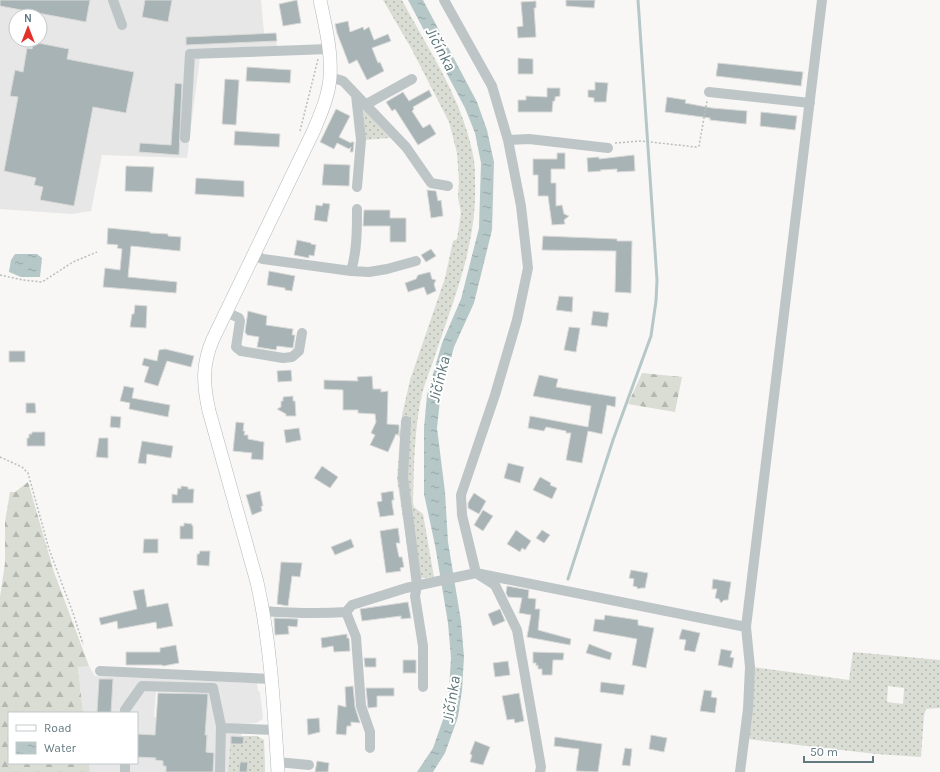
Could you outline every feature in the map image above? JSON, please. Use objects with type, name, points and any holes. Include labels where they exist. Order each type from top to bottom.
[{"type":"main road","points":[[277,767],[272,679],[263,610],[257,582],[209,411],[205,387],[205,362],[208,350],[314,130],[324,104],[330,77],[329,49],[320,0]]},
{"type":"street","points":[[113,0],[122,25]]},
{"type":"street","points":[[444,0],[492,86],[508,140],[521,206],[528,268],[517,320],[467,480],[460,494],[471,574]]},
{"type":"street","points":[[740,772],[748,709],[750,667],[746,627],[822,0]]},
{"type":"street","points":[[185,138],[190,54],[329,49]]},
{"type":"street","points":[[330,77],[343,81],[364,105],[406,147],[431,183],[448,186]]},
{"type":"street","points":[[364,105],[412,79]]},
{"type":"street","points":[[709,92],[810,103]]},
{"type":"street","points":[[356,95],[361,140],[357,187]]},
{"type":"street","points":[[508,140],[529,139],[608,148]]},
{"type":"street","points":[[351,271],[356,240],[357,209]]},
{"type":"street","points":[[253,255],[263,259],[369,272],[387,270],[416,261]]},
{"type":"street","points":[[226,312],[239,318],[240,321],[236,347],[241,351],[283,358],[292,357],[299,350],[302,333]]},
{"type":"street","points":[[406,421],[403,477],[422,584],[415,596],[423,646],[423,687]]},
{"type":"street","points":[[471,574],[495,585],[517,630],[542,767],[540,772]]},
{"type":"street","points":[[263,610],[317,614],[346,612],[352,605],[422,584],[471,574],[746,627]]},
{"type":"street","points":[[346,612],[356,637],[361,706],[370,732],[370,748]]},
{"type":"street","points":[[100,671],[272,679]]},
{"type":"street","points":[[125,712],[142,686],[213,688],[221,728],[220,772]]},
{"type":"street","points":[[221,728],[276,730]]},
{"type":"street","points":[[277,767],[309,765]]},
{"type":"path","points":[[300,132],[318,59]]},
{"type":"path","points":[[608,148],[609,143],[641,141],[696,147],[699,146],[709,92]]},
{"type":"path","points":[[0,275],[42,282],[73,262],[97,252]]},
{"type":"path","points":[[0,457],[22,467],[28,473],[49,549],[83,644]]},
{"type":"shaded area","points":[[0,0],[261,0],[264,33],[276,33],[277,54],[200,57],[187,158],[102,155],[91,211],[72,214],[0,209]]},
{"type":"shaded area","points":[[78,666],[89,666],[95,676],[257,683],[258,691],[260,692],[263,719],[256,723],[242,724],[241,737],[257,736],[264,740],[265,772],[213,772],[214,753],[206,752],[207,735],[205,735],[207,694],[156,692],[154,717],[156,717],[155,735],[138,735],[138,712],[83,712]]},
{"type":"shaded area","points":[[138,757],[156,758],[156,760],[163,758],[163,765],[166,766],[166,772],[90,772],[89,764],[138,764]]},
{"type":"green space","points":[[383,0],[402,0],[442,73],[460,110],[467,130],[473,154],[475,171],[475,207],[468,251],[456,294],[423,390],[416,434],[413,502],[414,507],[423,514],[434,577],[412,579],[397,479],[400,438],[398,435],[402,426],[402,415],[410,380],[445,278],[453,241],[457,239],[461,213],[458,197],[459,181],[457,153],[449,122],[411,48]]},
{"type":"green space","points":[[361,106],[390,138],[364,140]]},
{"type":"green space","points":[[642,373],[682,377],[675,412],[628,404]]},
{"type":"green space","points":[[28,482],[54,572],[89,666],[78,667],[83,712],[8,712],[8,764],[89,764],[90,772],[0,772],[0,597],[5,563],[5,522],[10,492],[15,492]]},
{"type":"green space","points":[[853,652],[940,660],[940,708],[926,709],[924,715],[921,757],[876,754],[748,739],[753,667],[849,680]],"holes":[[[888,686],[904,688],[903,704],[887,702]]]},
{"type":"green space","points":[[231,736],[257,736],[264,740],[265,772],[228,772]]},
{"type":"water","name":"Jičínka","points":[[408,0],[423,0],[477,102],[487,130],[494,162],[492,230],[474,303],[454,347],[440,400],[437,428],[445,492],[448,542],[461,621],[464,657],[462,690],[458,717],[445,753],[433,772],[417,772],[433,748],[445,714],[449,689],[451,658],[448,623],[435,545],[424,494],[424,428],[427,395],[442,343],[461,299],[479,228],[481,163],[475,133],[465,108]]},
{"type":"water","points":[[15,254],[37,254],[42,258],[40,277],[21,277],[9,272],[11,260]]},
{"type":"building","points":[[0,0],[90,0],[86,22],[48,15],[48,8],[11,8],[0,6]]},
{"type":"building","points":[[145,0],[172,0],[168,22],[142,17]]},
{"type":"building","points":[[297,0],[301,23],[283,26],[279,4]]},
{"type":"building","points":[[566,0],[595,0],[594,8],[566,6]]},
{"type":"building","points":[[536,1],[536,8],[534,8],[536,37],[518,38],[517,27],[523,26],[521,2]]},
{"type":"building","points":[[348,21],[350,32],[363,27],[364,30],[369,27],[374,40],[388,34],[391,41],[372,48],[378,63],[380,62],[384,71],[367,80],[357,60],[349,64],[337,33],[335,24]]},
{"type":"building","points":[[276,33],[277,41],[186,45],[186,37]]},
{"type":"building","points":[[48,45],[69,49],[67,59],[134,72],[126,113],[93,107],[74,206],[40,200],[43,187],[34,185],[36,178],[4,171],[18,97],[10,96],[15,70],[23,72],[27,48],[48,48]]},
{"type":"building","points":[[518,58],[533,59],[533,74],[518,74]]},
{"type":"building","points":[[718,63],[803,72],[801,86],[716,76]]},
{"type":"building","points":[[247,67],[291,70],[290,83],[246,81]]},
{"type":"building","points":[[225,79],[239,80],[236,125],[222,124]]},
{"type":"building","points":[[595,82],[608,83],[606,102],[594,102],[594,98],[588,97],[588,90],[595,90]]},
{"type":"building","points":[[175,83],[182,84],[179,155],[139,152],[140,143],[171,145]]},
{"type":"building","points":[[547,88],[560,88],[560,96],[555,97],[555,101],[553,101],[552,112],[518,112],[518,100],[526,100],[526,96],[547,97]]},
{"type":"building","points":[[429,90],[432,96],[413,107],[414,109],[412,111],[423,128],[430,124],[436,134],[418,145],[395,109],[392,111],[386,102],[403,92],[409,101]]},
{"type":"building","points":[[667,97],[686,100],[685,103],[712,108],[747,111],[746,124],[710,120],[710,118],[665,112]]},
{"type":"building","points":[[336,109],[350,116],[339,137],[351,143],[354,142],[353,152],[350,152],[351,147],[349,149],[337,143],[334,149],[320,142]]},
{"type":"building","points":[[761,112],[797,116],[795,130],[760,126]]},
{"type":"building","points":[[235,131],[280,134],[279,147],[234,145]]},
{"type":"building","points":[[557,153],[565,153],[565,169],[551,169],[551,183],[556,183],[556,206],[562,205],[564,214],[569,216],[564,220],[565,224],[552,225],[548,196],[538,196],[538,175],[533,175],[533,159],[557,159]]},
{"type":"building","points":[[634,155],[635,171],[617,172],[617,169],[588,172],[587,158],[599,157],[599,159]]},
{"type":"building","points":[[324,164],[350,165],[349,186],[322,185]]},
{"type":"building","points":[[126,166],[154,167],[152,192],[125,191]]},
{"type":"building","points":[[196,178],[244,181],[244,197],[195,194]]},
{"type":"building","points":[[427,190],[436,191],[438,201],[441,200],[443,216],[431,218]]},
{"type":"building","points":[[323,203],[330,204],[327,222],[314,220],[316,205],[322,206]]},
{"type":"building","points":[[364,210],[390,210],[390,218],[406,218],[406,242],[390,242],[390,226],[363,226]]},
{"type":"building","points":[[108,228],[168,234],[168,236],[181,237],[180,251],[131,246],[128,277],[177,282],[176,293],[103,287],[105,268],[120,270],[122,249],[117,248],[118,245],[107,244]]},
{"type":"building","points":[[543,236],[632,241],[631,293],[615,292],[616,251],[542,250]]},
{"type":"building","points":[[297,240],[316,245],[314,256],[309,255],[309,258],[294,255]]},
{"type":"building","points":[[431,249],[436,256],[426,262],[421,255]]},
{"type":"building","points":[[269,271],[295,276],[292,291],[285,290],[285,288],[267,285]]},
{"type":"building","points":[[430,272],[432,279],[436,280],[434,284],[436,291],[427,295],[424,287],[408,292],[405,283],[416,279],[418,275]]},
{"type":"building","points":[[559,296],[573,297],[572,312],[556,310]]},
{"type":"building","points":[[135,305],[147,306],[146,328],[130,327]]},
{"type":"building","points":[[248,311],[267,316],[266,325],[293,329],[292,335],[295,335],[293,348],[277,346],[276,350],[257,347],[259,337],[247,335],[245,332]]},
{"type":"building","points":[[593,311],[609,313],[607,327],[591,325]]},
{"type":"building","points":[[569,327],[580,328],[576,352],[564,350]]},
{"type":"building","points":[[165,349],[194,356],[191,367],[167,361],[158,386],[144,382],[149,367],[142,365],[144,358],[157,361],[159,350]]},
{"type":"building","points":[[9,351],[25,351],[25,362],[9,362]]},
{"type":"building","points":[[291,370],[292,381],[278,382],[277,371]]},
{"type":"building","points":[[539,375],[558,379],[556,387],[616,397],[615,407],[607,405],[602,434],[588,431],[582,463],[566,460],[571,433],[546,427],[544,431],[528,428],[530,416],[588,427],[591,406],[533,396]]},
{"type":"building","points":[[372,376],[373,389],[381,389],[381,392],[388,391],[387,424],[399,425],[398,435],[396,434],[388,452],[370,445],[375,435],[371,433],[376,422],[375,414],[358,413],[358,410],[343,410],[343,390],[324,389],[324,380],[358,381],[357,377]]},
{"type":"building","points":[[124,386],[134,388],[132,398],[170,405],[168,417],[129,409],[130,403],[120,401]]},
{"type":"building","points":[[293,396],[293,401],[295,401],[296,416],[286,416],[286,414],[277,409],[281,407],[283,397]]},
{"type":"building","points":[[26,403],[35,403],[36,413],[26,413]]},
{"type":"building","points":[[111,416],[121,417],[120,428],[110,427]]},
{"type":"building","points":[[236,422],[244,423],[244,435],[248,435],[248,439],[264,442],[263,460],[251,459],[252,453],[233,451]]},
{"type":"building","points":[[299,428],[301,440],[286,443],[284,430]]},
{"type":"building","points":[[32,432],[45,432],[45,446],[27,446],[27,438],[29,438],[29,434],[32,434]]},
{"type":"building","points":[[99,438],[108,438],[108,458],[96,457]]},
{"type":"building","points":[[142,441],[173,446],[171,458],[147,454],[146,464],[138,463]]},
{"type":"building","points":[[508,463],[524,467],[520,483],[504,478]]},
{"type":"building","points":[[322,466],[338,477],[330,488],[314,478]]},
{"type":"building","points":[[540,477],[551,483],[550,485],[557,488],[552,499],[533,490]]},
{"type":"building","points":[[181,486],[188,487],[188,489],[194,489],[193,503],[172,503],[172,494],[177,495],[178,488],[181,489]]},
{"type":"building","points":[[260,491],[263,506],[261,506],[262,511],[252,515],[246,495]]},
{"type":"building","points":[[393,491],[394,500],[392,500],[392,503],[394,515],[380,517],[377,502],[382,501],[381,493]]},
{"type":"building","points":[[474,493],[486,501],[479,514],[468,508],[468,503]]},
{"type":"building","points":[[483,510],[493,516],[483,531],[474,525]]},
{"type":"building","points":[[184,523],[192,524],[193,539],[180,539],[180,526],[184,526]]},
{"type":"building","points":[[398,528],[400,543],[396,543],[399,557],[402,557],[404,567],[400,568],[401,571],[386,573],[380,531]]},
{"type":"building","points":[[516,530],[531,541],[525,550],[522,548],[520,552],[507,544]]},
{"type":"building","points":[[542,530],[550,535],[544,543],[536,538]]},
{"type":"building","points":[[144,539],[158,539],[158,553],[143,553]]},
{"type":"building","points":[[351,539],[354,547],[335,555],[331,547]]},
{"type":"building","points":[[200,551],[210,551],[209,566],[197,565],[197,554],[199,554]]},
{"type":"building","points":[[281,562],[302,563],[300,577],[292,576],[288,606],[277,604]]},
{"type":"building","points":[[631,570],[648,573],[645,588],[638,589],[637,587],[633,586],[634,579],[629,578]]},
{"type":"building","points":[[713,579],[731,582],[728,600],[724,600],[721,603],[719,599],[715,598],[717,589],[712,589]]},
{"type":"building","points":[[507,586],[529,590],[528,598],[536,599],[535,609],[540,609],[538,630],[571,639],[570,645],[527,637],[531,615],[519,613],[522,598],[508,597],[506,593]]},
{"type":"building","points":[[144,589],[147,607],[168,603],[173,626],[157,629],[156,622],[118,629],[117,621],[101,625],[99,618],[137,609],[133,591]]},
{"type":"building","points":[[408,602],[411,618],[401,619],[401,616],[362,621],[360,609]]},
{"type":"building","points":[[500,609],[505,621],[493,626],[488,614]]},
{"type":"building","points":[[605,615],[638,620],[638,625],[654,628],[646,668],[632,665],[637,639],[593,631],[595,619],[604,620]]},
{"type":"building","points":[[274,618],[298,619],[297,627],[288,626],[289,634],[275,635]]},
{"type":"building","points":[[682,629],[700,633],[695,652],[684,650],[686,640],[679,639]]},
{"type":"building","points":[[347,634],[347,638],[349,638],[350,651],[334,652],[333,646],[322,648],[321,638]]},
{"type":"building","points":[[589,644],[612,653],[610,660],[586,653]]},
{"type":"building","points":[[176,645],[179,663],[163,666],[126,665],[126,652],[160,652],[160,648]]},
{"type":"building","points":[[721,649],[732,651],[730,657],[734,658],[732,668],[718,665]]},
{"type":"building","points":[[533,652],[564,653],[563,660],[553,660],[552,675],[542,675],[542,669],[538,669],[538,665],[536,666],[536,663],[533,663]]},
{"type":"building","points":[[364,658],[376,658],[376,667],[365,667]]},
{"type":"building","points":[[403,660],[416,660],[416,673],[403,673]]},
{"type":"building","points":[[508,661],[510,675],[495,677],[493,663]]},
{"type":"building","points":[[99,679],[113,679],[111,712],[97,712]]},
{"type":"building","points":[[601,682],[625,685],[623,695],[600,692]]},
{"type":"building","points":[[353,686],[355,707],[360,723],[351,722],[351,726],[347,726],[346,735],[336,734],[338,705],[346,707],[345,687]]},
{"type":"building","points":[[366,688],[394,688],[394,696],[377,696],[377,707],[368,708]]},
{"type":"building","points":[[704,690],[712,691],[711,697],[717,698],[715,713],[700,711]]},
{"type":"building","points":[[158,693],[208,694],[205,735],[207,735],[206,752],[214,753],[213,772],[166,772],[166,766],[163,766],[163,761],[155,760],[156,758],[138,757],[138,734],[155,735]]},
{"type":"building","points":[[519,693],[524,721],[515,723],[514,719],[507,720],[502,696]]},
{"type":"building","points":[[319,718],[320,732],[308,735],[307,719]]},
{"type":"building","points":[[651,735],[667,738],[664,752],[649,749]]},
{"type":"building","points":[[231,736],[244,737],[243,744],[231,744]]},
{"type":"building","points":[[555,737],[602,744],[598,772],[576,771],[579,749],[554,746]]},
{"type":"building","points":[[475,741],[490,747],[483,765],[470,762],[472,755],[470,754]]},
{"type":"building","points":[[625,748],[632,749],[630,766],[622,765]]},
{"type":"building","points":[[317,761],[329,763],[328,772],[315,772]]},
{"type":"building","points":[[240,762],[248,762],[247,772],[239,772]]},
{"type":"waterway","points":[[568,579],[613,440],[651,336],[656,301],[657,280],[638,0]]}]
